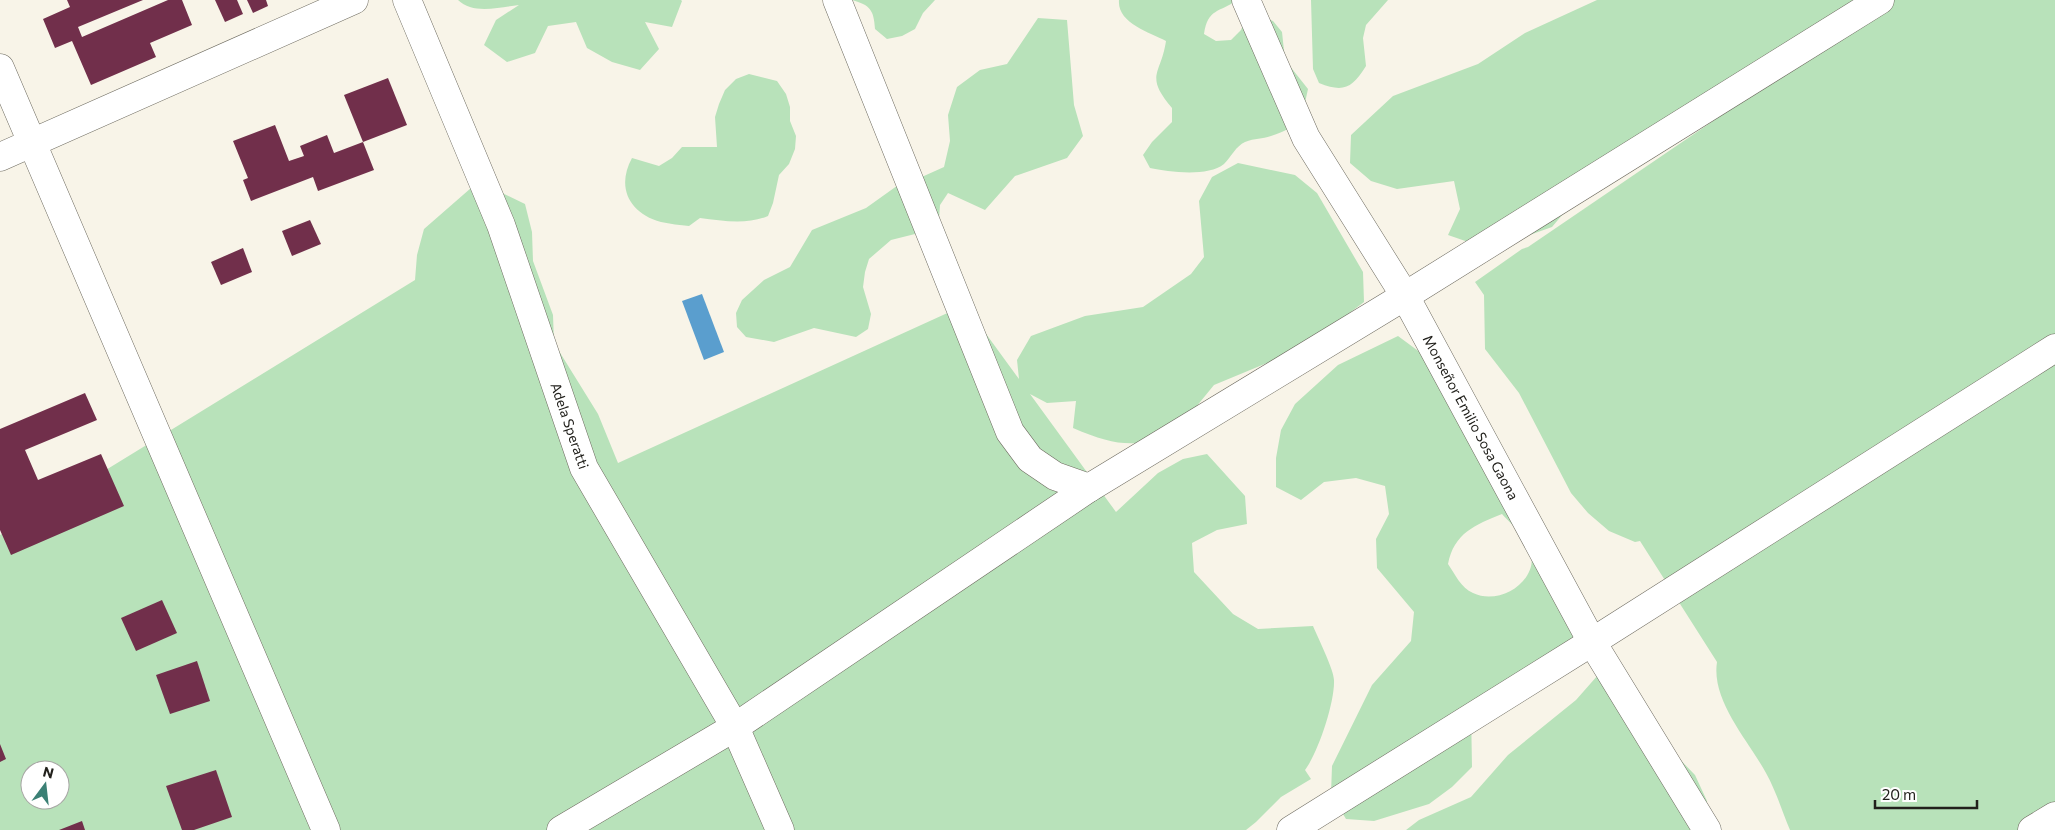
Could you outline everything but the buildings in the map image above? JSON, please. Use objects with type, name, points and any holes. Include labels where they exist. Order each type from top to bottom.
[{"type":"street","points":[[0,157],[354,0]]},
{"type":"street","name":"Adela Speratti","points":[[407,0],[501,225],[584,468],[735,727],[780,830]]},
{"type":"street","points":[[837,0],[1010,432],[1030,459],[1055,476],[1090,488]]},
{"type":"street","name":"Monseñor Emilio Sosa Gaona","points":[[1246,0],[1306,138],[1405,296],[1592,642],[1707,830]]},
{"type":"street","points":[[561,830],[735,727],[1090,488],[1405,296],[1880,0]]},
{"type":"street","points":[[0,68],[326,830]]},
{"type":"street","points":[[1291,830],[1592,642],[2055,348]]},
{"type":"street","points":[[2032,830],[2055,816]]},
{"type":"green space","points":[[458,0],[682,1],[672,27],[645,22],[659,49],[640,70],[612,62],[587,48],[576,22],[548,26],[535,53],[507,62],[484,45],[496,20],[519,5],[479,9],[464,5]]},
{"type":"green space","points":[[852,0],[935,0],[923,13],[915,29],[902,36],[887,39],[875,29],[874,17],[870,9]]},
{"type":"green space","points":[[1119,0],[1237,0],[1215,12],[1208,20],[1204,34],[1216,41],[1231,40],[1241,30],[1247,16],[1261,16],[1273,21],[1282,32],[1285,60],[1308,89],[1304,107],[1298,120],[1294,125],[1281,133],[1242,144],[1224,164],[1208,171],[1167,171],[1150,168],[1143,155],[1152,142],[1172,122],[1172,108],[1163,97],[1156,81],[1166,41],[1135,26],[1129,21],[1123,15]]},
{"type":"green space","points":[[1311,0],[1388,0],[1366,25],[1363,38],[1366,66],[1352,84],[1335,88],[1319,83],[1313,69]]},
{"type":"green space","points":[[1597,0],[2055,0],[2055,830],[1790,830],[1770,780],[1725,706],[1717,677],[1717,662],[1640,541],[1635,542],[1609,531],[1588,513],[1571,493],[1519,393],[1485,349],[1484,295],[1475,282],[1716,119],[1637,149],[1589,183],[1552,227],[1501,245],[1474,244],[1448,235],[1460,209],[1454,181],[1397,189],[1371,181],[1350,163],[1351,135],[1393,96],[1478,64],[1525,33]]},
{"type":"green space","points":[[1038,18],[1067,20],[1074,105],[1083,136],[1067,158],[1015,176],[985,210],[948,193],[940,205],[939,219],[931,230],[891,240],[869,259],[863,287],[871,314],[868,329],[856,337],[814,328],[774,342],[746,337],[737,327],[736,313],[742,300],[764,280],[790,267],[812,230],[866,208],[901,183],[915,180],[944,167],[950,141],[948,115],[957,87],[980,70],[1007,64]]},
{"type":"green space","points":[[749,74],[777,81],[786,94],[790,107],[790,121],[796,136],[795,149],[789,164],[779,175],[768,216],[752,221],[700,218],[689,226],[661,222],[641,212],[628,198],[626,189],[625,179],[632,158],[659,166],[672,158],[682,147],[717,147],[715,117],[725,90],[736,79]]},
{"type":"green space","points":[[1238,163],[1295,175],[1317,193],[1363,272],[1364,302],[1294,355],[1267,363],[1214,385],[1196,407],[1181,433],[1165,438],[1138,443],[1115,442],[1102,439],[1073,428],[1076,401],[1047,403],[1030,394],[1116,512],[1158,473],[1183,459],[1207,454],[1245,496],[1247,524],[1217,530],[1192,543],[1194,572],[1233,614],[1258,629],[1313,626],[1329,662],[1334,680],[1334,689],[1325,727],[1305,770],[1311,779],[1281,797],[1246,830],[0,830],[0,535],[415,280],[417,255],[424,229],[471,188],[500,192],[525,204],[532,232],[533,261],[553,315],[554,343],[598,414],[618,463],[965,305],[1019,379],[1017,360],[1031,336],[1085,316],[1143,307],[1191,274],[1204,257],[1199,201],[1212,177]]},
{"type":"green space","points":[[1398,336],[1421,353],[1587,642],[1471,710],[1472,767],[1452,787],[1429,804],[1374,821],[1346,819],[1331,794],[1332,766],[1372,685],[1411,641],[1414,612],[1377,568],[1376,539],[1389,514],[1385,486],[1356,478],[1324,482],[1301,500],[1276,487],[1276,458],[1281,430],[1295,404],[1338,365]],"holes":[[[1502,514],[1527,543],[1532,558],[1530,569],[1525,578],[1507,593],[1496,596],[1484,596],[1473,593],[1462,584],[1448,564],[1451,553],[1467,531]]]},
{"type":"green space","points":[[1598,675],[1695,775],[1707,801],[1698,830],[1406,830],[1419,820],[1471,797],[1508,755],[1576,700]]},
{"type":"water","points":[[702,294],[724,352],[704,360],[682,301]]}]
